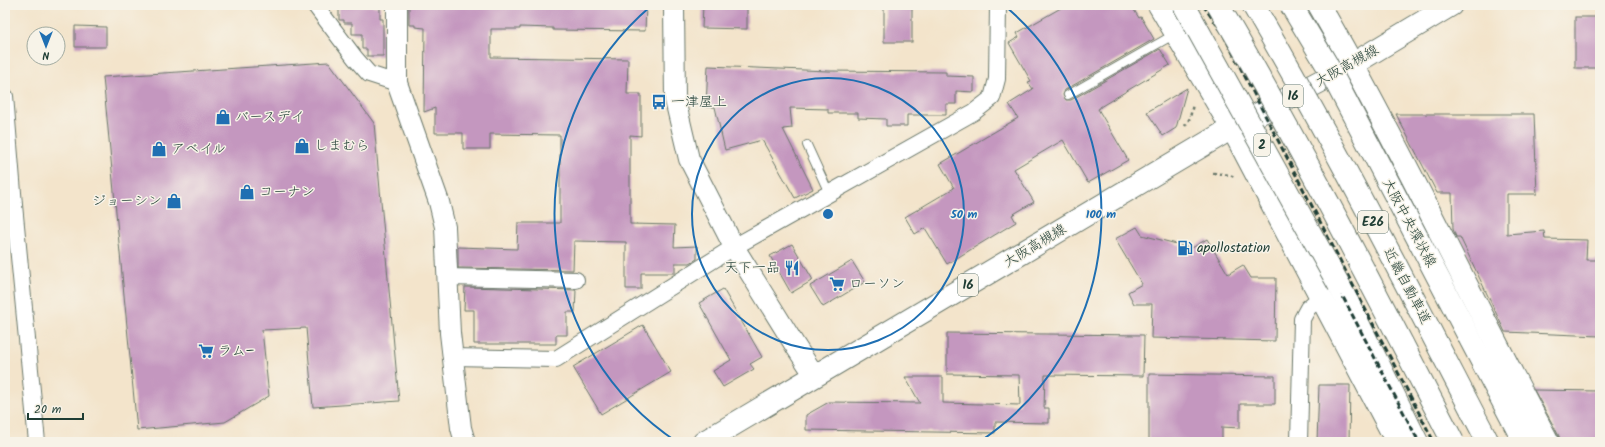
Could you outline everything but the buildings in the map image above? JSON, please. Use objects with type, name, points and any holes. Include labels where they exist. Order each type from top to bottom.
[{"type":"main road","points":[[1159,5],[1330,290],[1397,442]]},
{"type":"main road","name":"2","points":[[1184,5],[1330,290],[1417,442]]},
{"type":"main road","name":"E26","points":[[1218,5],[1264,84],[1352,246],[1453,442]]},
{"type":"main road","name":"近畿自動車道","points":[[1253,5],[1281,52],[1379,233],[1488,442]]},
{"type":"main road","name":"大阪中央環状線","points":[[1291,5],[1327,65],[1524,442]]},
{"type":"main road","points":[[1319,5],[1353,64],[1444,238],[1513,377],[1548,442]]},
{"type":"main road","name":"大阪高槻線","points":[[704,442],[1232,128],[1353,64],[1451,5]]},
{"type":"street","points":[[315,5],[369,74],[397,82]]},
{"type":"street","points":[[397,5],[397,82],[439,202],[445,227],[450,333],[461,428],[465,442]]},
{"type":"street","points":[[674,5],[675,100],[689,159],[734,247],[815,376]]},
{"type":"street","points":[[453,357],[556,359],[734,247],[974,112],[992,98],[997,79],[998,5]]},
{"type":"street","points":[[5,96],[14,206],[38,442]]},
{"type":"street","points":[[447,277],[576,280]]},
{"type":"street","points":[[1299,442],[1302,319],[1308,308],[1330,290]]},
{"type":"lane","points":[[1068,95],[1176,33]]},
{"type":"lane","points":[[807,145],[829,193]]},
{"type":"railway","points":[[1185,5],[1207,38],[1419,442]]},
{"type":"railway","points":[[1203,5],[1222,32],[1434,442]]},
{"type":"place","name":"一津屋上","points":[[659,102]]},
{"type":"place","name":"バースデイ","points":[[223,117]]},
{"type":"place","name":"しまむら","points":[[302,146]]},
{"type":"place","name":"アベイル","points":[[159,149]]},
{"type":"place","name":"コーナン","points":[[247,192]]},
{"type":"place","name":"ジョーシン","points":[[174,201]]},
{"type":"place","name":"apollostation","points":[[1185,248]]},
{"type":"place","name":"天下一品","points":[[792,268]]},
{"type":"place","name":"ローソン","points":[[837,284]]},
{"type":"place","name":"ラム−","points":[[206,351]]}]
